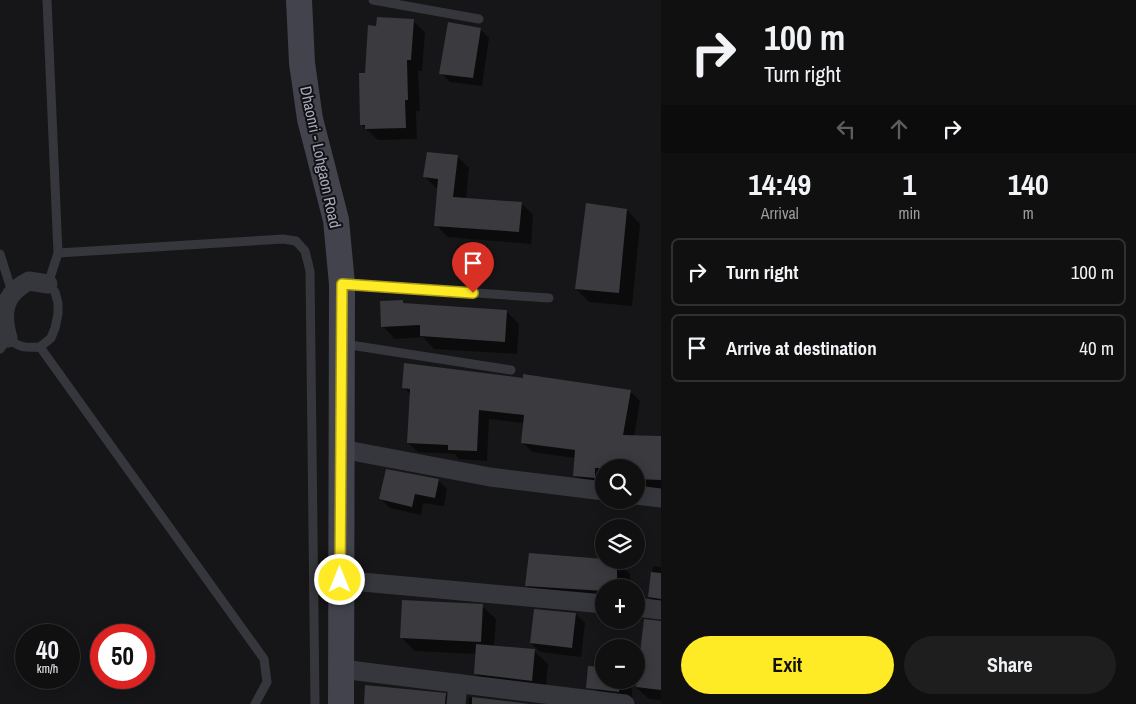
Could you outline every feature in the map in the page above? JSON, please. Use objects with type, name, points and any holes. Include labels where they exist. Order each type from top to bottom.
[{"type":"main road","name":"Dhaonri - Lohgaon Road","points":[[300,0],[302,63],[310,119],[336,220],[342,284],[341,704]]},
{"type":"street","points":[[4,343],[6,302],[12,292],[29,281],[48,284]]},
{"type":"street","points":[[341,449],[490,477],[595,490]]},
{"type":"street","points":[[645,496],[661,498]]},
{"type":"street","points":[[340,580],[595,603]]},
{"type":"street","points":[[645,608],[661,610]]},
{"type":"street","points":[[341,669],[625,704]]},
{"type":"street","points":[[456,704],[458,684]]},
{"type":"lane","points":[[4,343],[25,348],[40,347],[51,338],[56,328],[58,314],[55,292],[48,284],[58,252],[47,0]]},
{"type":"lane","points":[[373,0],[479,19]]},
{"type":"lane","points":[[58,252],[283,238],[296,241],[305,251],[310,270],[315,704]]},
{"type":"lane","points":[[0,254],[12,292]]},
{"type":"lane","points":[[342,284],[549,298]]},
{"type":"lane","points":[[341,344],[511,370]]},
{"type":"lane","points":[[40,347],[264,659],[267,682],[255,704]]},
{"type":"building","points":[[377,17],[414,19],[411,60],[407,60],[408,100],[405,100],[406,128],[365,129],[365,125],[360,125],[359,73],[365,73],[368,25],[376,26]]},
{"type":"building","points":[[448,22],[481,28],[473,78],[439,74]]},
{"type":"building","points":[[427,152],[458,155],[453,197],[522,202],[519,232],[434,226],[438,179],[423,177]]},
{"type":"building","points":[[586,203],[627,209],[619,293],[575,289]]},
{"type":"building","points":[[403,300],[403,303],[507,310],[505,342],[420,336],[420,325],[381,327],[380,301]]},
{"type":"building","points":[[404,363],[523,378],[523,374],[631,390],[623,435],[661,436],[661,480],[645,479],[645,459],[595,459],[595,478],[573,476],[575,450],[521,443],[524,415],[479,410],[477,451],[448,450],[448,445],[407,443],[410,389],[402,388]]},
{"type":"building","points":[[386,469],[439,479],[435,498],[415,494],[412,507],[379,499]]},
{"type":"building","points":[[529,553],[595,558],[595,569],[617,569],[617,579],[595,579],[595,590],[525,586]]},
{"type":"building","points":[[651,572],[661,573],[661,599],[648,597]]},
{"type":"building","points":[[402,600],[483,604],[481,642],[400,638]]},
{"type":"building","points":[[534,609],[576,613],[572,648],[530,643]]},
{"type":"building","points":[[645,619],[661,621],[661,690],[645,688],[645,639],[642,639],[643,629],[645,629]]},
{"type":"building","points":[[476,644],[535,649],[532,681],[474,674]]},
{"type":"building","points":[[588,666],[595,666],[595,689],[619,689],[619,692],[586,688]]},
{"type":"building","points":[[365,685],[446,693],[445,704],[364,704]]},
{"type":"building","points":[[472,697],[530,704],[472,704]]},
{"type":"route","points":[[340,580],[342,284],[473,293]]}]
